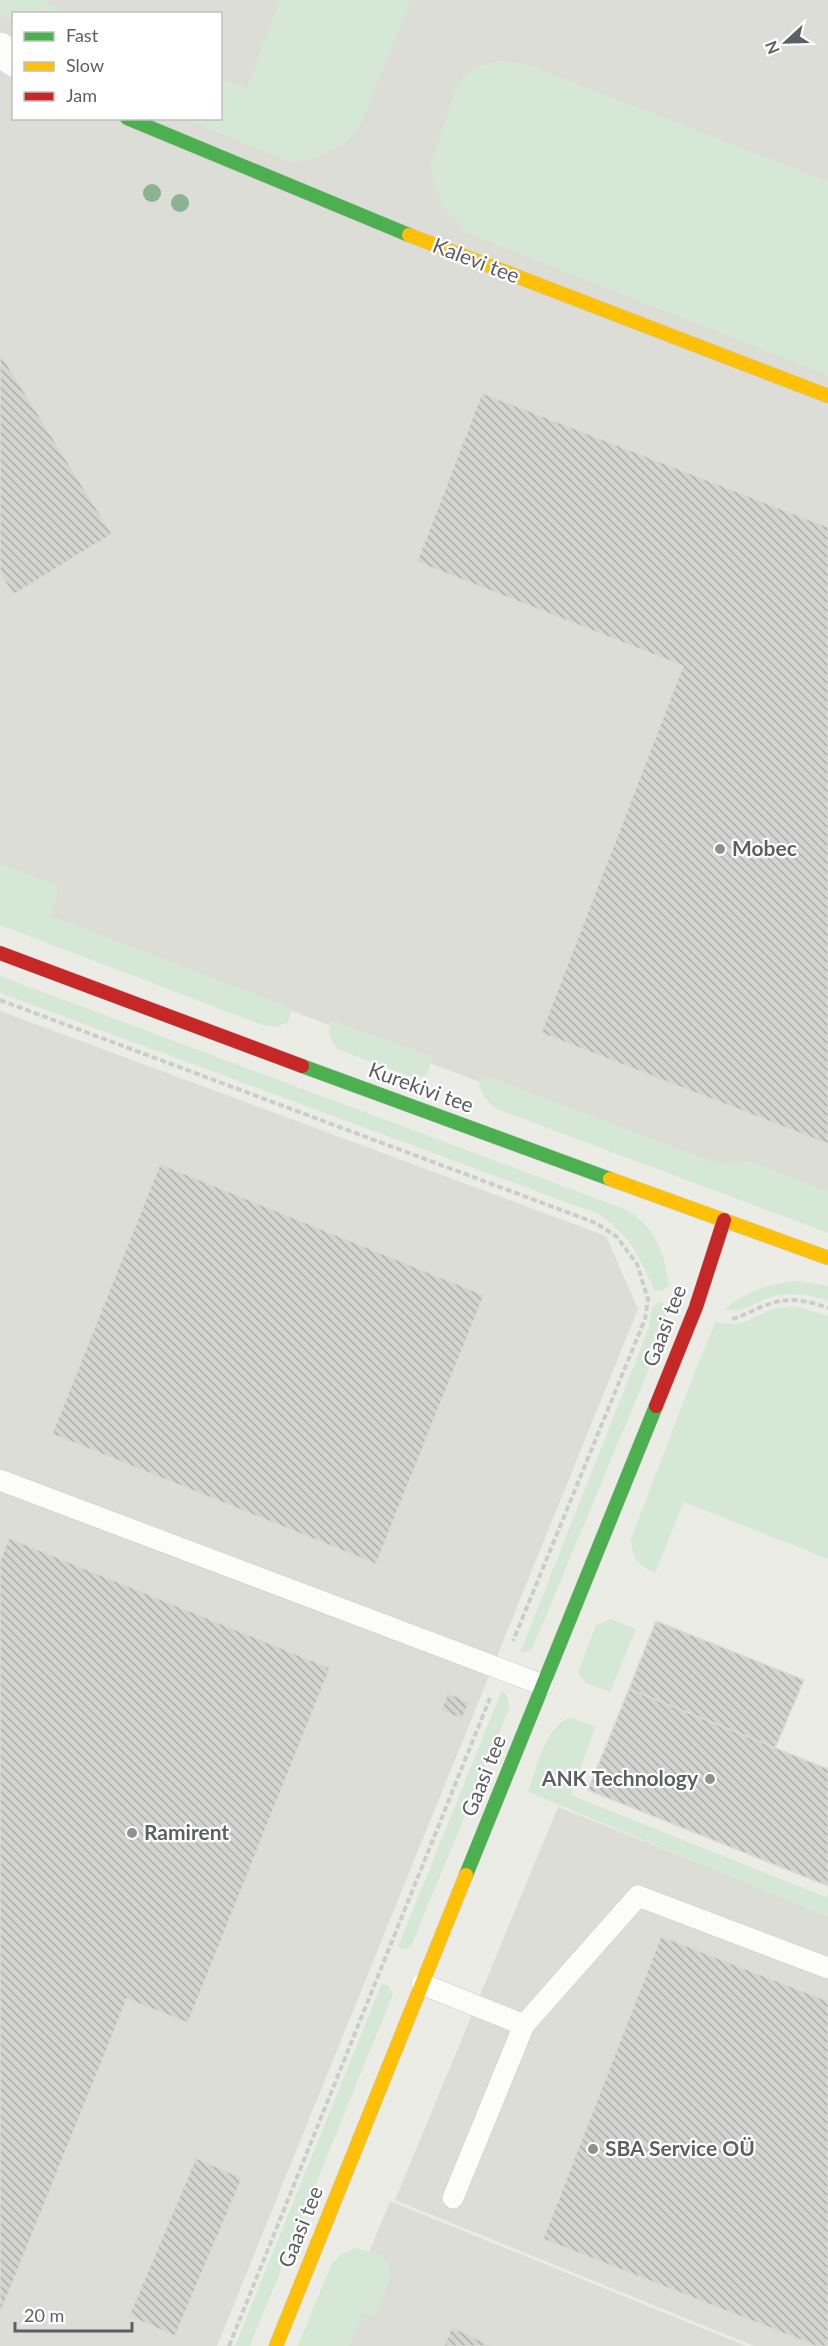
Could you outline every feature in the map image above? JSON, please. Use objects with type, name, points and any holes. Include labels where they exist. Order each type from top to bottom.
[{"type":"street","points":[[0,49],[12,58]]},
{"type":"street","name":"Kalevi tee","points":[[132,120],[378,223],[828,396]]},
{"type":"street","name":"Kurekivi tee","points":[[0,954],[438,1117],[828,1258]]},
{"type":"street","name":"Gaasi tee","points":[[276,2346],[696,1307],[724,1220]]},
{"type":"lane","points":[[0,1480],[543,1684]]},
{"type":"lane","points":[[453,2198],[524,2025],[638,1896],[828,1968]]},
{"type":"lane","points":[[422,1984],[524,2025]]},
{"type":"path","points":[[0,1000],[596,1223],[617,1237],[637,1264],[648,1299],[645,1318],[229,2346]]},
{"type":"shaded area","points":[[0,0],[828,0],[828,1213],[0,901]]},
{"type":"shaded area","points":[[0,1011],[606,1236],[638,1309],[217,2346],[0,2346]]},
{"type":"shaded area","points":[[558,1807],[828,1914],[828,2346],[754,2346],[395,2200]]},
{"type":"shaded area","points":[[390,2201],[746,2346],[331,2346]]},
{"type":"green space","points":[[0,0],[42,0],[65,12],[12,12],[12,23],[0,12]]},
{"type":"green space","points":[[280,0],[411,0],[359,127],[343,144],[311,160],[288,161],[188,120],[222,120],[222,79],[247,89]]},
{"type":"green space","points":[[499,61],[528,65],[828,182],[828,375],[465,232],[443,206],[434,186],[431,164],[459,82],[476,67]]},
{"type":"green space","points":[[0,864],[59,886],[51,916],[293,1009],[287,1023],[276,1027],[262,1025],[0,925]]},
{"type":"green space","points":[[0,976],[627,1210],[646,1225],[657,1242],[665,1262],[669,1286],[661,1291],[655,1291],[633,1248],[610,1223],[598,1214],[0,993]]},
{"type":"green space","points":[[330,1020],[433,1057],[428,1073],[417,1079],[337,1049],[329,1035]]},
{"type":"green space","points":[[483,1075],[716,1163],[752,1162],[828,1192],[828,1233],[494,1108],[479,1086]]},
{"type":"green space","points":[[795,1281],[828,1287],[828,1301],[789,1294],[775,1296],[738,1310],[725,1309],[758,1289]]},
{"type":"green space","points":[[660,1302],[668,1306],[661,1340],[533,1647],[527,1652],[520,1653],[648,1330],[652,1307]]},
{"type":"green space","points":[[795,1306],[828,1316],[828,1559],[684,1502],[655,1573],[649,1570],[637,1560],[631,1539],[716,1322],[741,1323],[776,1308]]},
{"type":"green space","points":[[610,1619],[636,1629],[610,1692],[585,1682],[578,1672],[596,1625]]},
{"type":"green space","points":[[502,1690],[508,1698],[509,1709],[412,1944],[406,1949],[398,1947]]},
{"type":"green space","points":[[571,1717],[595,1727],[571,1795],[826,1897],[828,1893],[828,1917],[528,1792],[548,1738],[562,1722]]},
{"type":"green space","points":[[382,1983],[389,1986],[393,1994],[250,2346],[235,2346]]},
{"type":"green space","points":[[355,2248],[376,2253],[389,2262],[390,2277],[375,2317],[363,2312],[349,2346],[298,2346],[332,2263],[342,2254]]},
{"type":"building","points":[[0,353],[112,534],[13,595],[0,573]]},
{"type":"building","name":"Mobec","points":[[482,393],[828,527],[828,1144],[541,1033],[683,666],[417,562]]},
{"type":"building","points":[[160,1164],[484,1295],[376,1564],[52,1434]]},
{"type":"building","name":"Ramirent","points":[[9,1538],[330,1668],[188,2023],[127,1999],[0,2314],[0,1561]]},
{"type":"building","points":[[656,1621],[804,1680],[775,1748],[629,1689]]},
{"type":"building","name":"ANK Technology","points":[[629,1689],[828,1769],[828,1886],[588,1790]]},
{"type":"building","points":[[448,1693],[469,1702],[462,1719],[441,1710]]},
{"type":"building","points":[[661,1936],[828,2001],[828,2346],[816,2346],[543,2239]]},
{"type":"building","points":[[196,2158],[242,2178],[175,2336],[129,2316]]},
{"type":"building","points":[[452,2327],[492,2346],[444,2346]]},
{"type":"traffic: fast","points":[[132,120],[409,235]]},
{"type":"traffic: fast","points":[[302,1066],[610,1179]]},
{"type":"traffic: fast","points":[[466,1875],[656,1406]]},
{"type":"traffic: slow","points":[[409,235],[828,396]]},
{"type":"traffic: slow","points":[[610,1179],[828,1258]]},
{"type":"traffic: slow","points":[[276,2346],[466,1875]]},
{"type":"traffic: jam","points":[[0,953],[302,1066]]},
{"type":"traffic: jam","points":[[656,1406],[696,1307],[724,1220]]},
{"type":"place","name":"Mobec","points":[[720,849]]},
{"type":"place","name":"ANK Technology","points":[[710,1779]]},
{"type":"place","name":"Ramirent","points":[[132,1833]]},
{"type":"place","name":"SBA Service OÜ","points":[[593,2149]]}]
